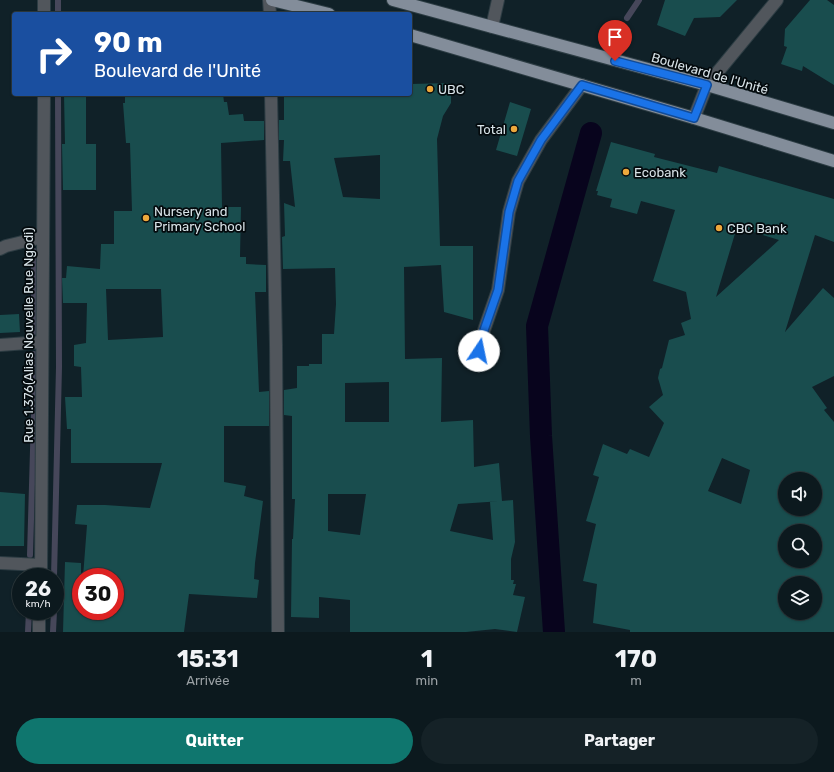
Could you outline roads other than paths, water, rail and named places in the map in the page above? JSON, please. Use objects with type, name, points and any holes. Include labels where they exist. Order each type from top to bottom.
[{"type":"main road","points":[[271,0],[321,12]]},
{"type":"main road","name":"Boulevard de l'Unité","points":[[393,0],[707,85],[834,123]]},
{"type":"main road","points":[[412,36],[694,118],[834,161]]},
{"type":"street","points":[[44,0],[44,12]]},
{"type":"street","points":[[270,12],[271,0]]},
{"type":"street","points":[[492,28],[498,0]]},
{"type":"street","points":[[694,118],[707,85],[777,0]]},
{"type":"street","points":[[479,351],[482,336],[498,290],[509,212],[518,181],[541,140],[582,85]]},
{"type":"street","name":"Rue 1.376(Alias Nouvelle Rue Ngodi)","points":[[41,565],[44,96]]},
{"type":"street","points":[[271,96],[276,337],[278,632]]},
{"type":"street","points":[[0,249],[6,246],[43,237]]},
{"type":"street","points":[[0,345],[42,342]]},
{"type":"street","points":[[0,563],[41,565]]},
{"type":"street","points":[[39,632],[40,620]]},
{"type":"waterway","points":[[58,0],[58,12]]},
{"type":"waterway","points":[[627,18],[639,0]]},
{"type":"waterway","points":[[54,568],[59,367],[58,96]]},
{"type":"waterway","points":[[554,632],[541,436],[537,326],[591,133]]},
{"type":"waterway","points":[[34,251],[34,332]]},
{"type":"waterway","points":[[30,555],[34,415],[34,354]]},
{"type":"waterway","points":[[28,632],[29,620]]},
{"type":"waterway","points":[[53,632],[54,620]]},
{"type":"place","name":"UBC","points":[[430,89]]},
{"type":"place","name":"Total","points":[[514,129]]},
{"type":"place","name":"Ecobank","points":[[626,172]]},
{"type":"place","name":"Nursery and Primary School","points":[[146,218]]},
{"type":"place","name":"CBC Bank","points":[[719,228]]}]
